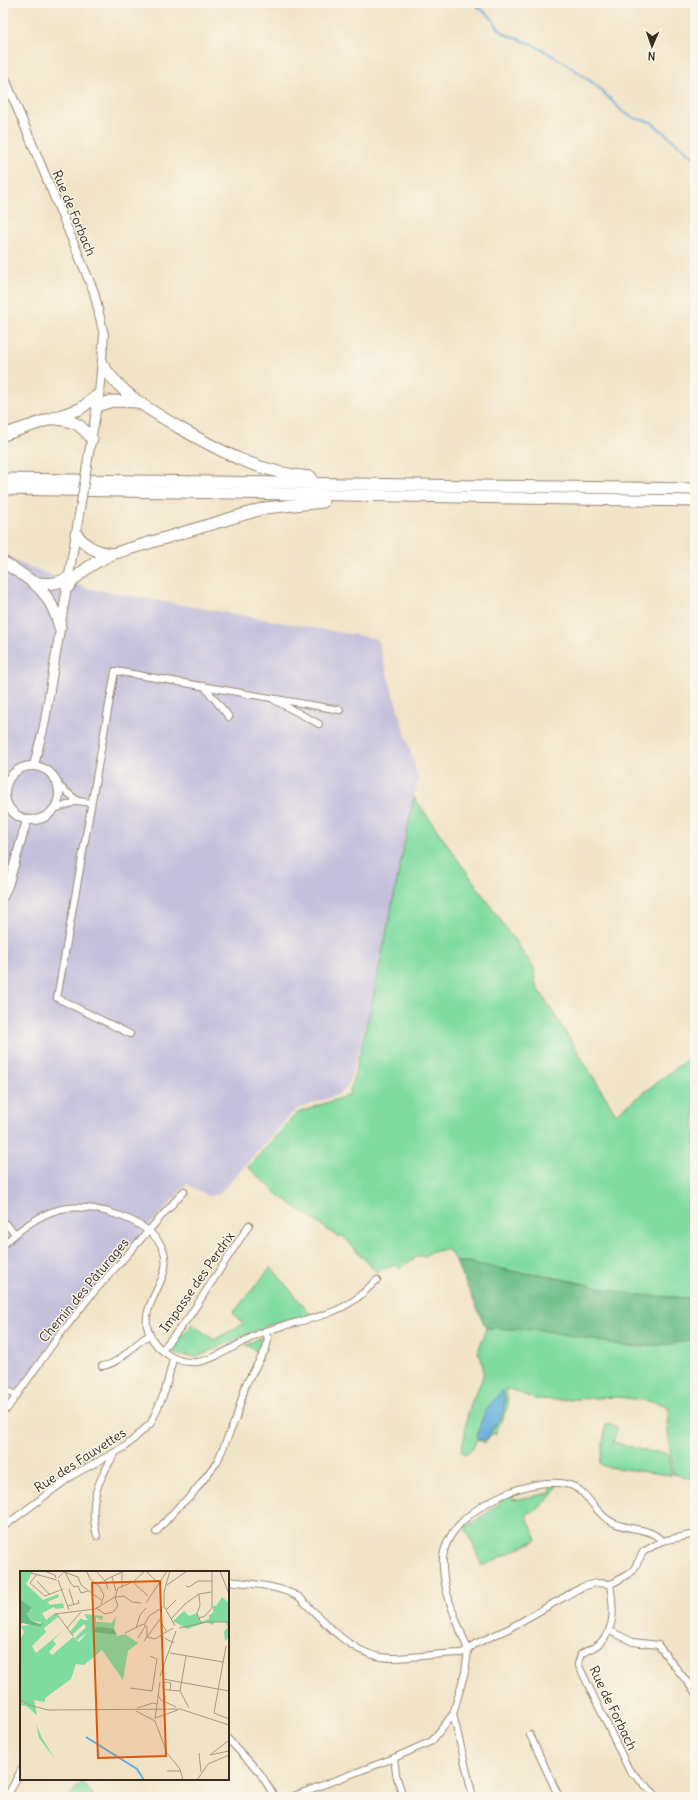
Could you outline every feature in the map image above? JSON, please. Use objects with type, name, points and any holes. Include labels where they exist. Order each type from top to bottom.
[{"type":"highway","points":[[103,366],[116,384],[137,402],[224,454],[257,468],[292,476],[338,480],[367,485]]},
{"type":"highway","points":[[3,435],[80,409],[100,394]]},
{"type":"highway","points":[[97,406],[112,402],[137,402]]},
{"type":"highway","points":[[54,419],[70,421],[82,427],[92,439]]},
{"type":"highway","points":[[3,479],[695,489]]},
{"type":"highway","points":[[3,489],[695,501]]},
{"type":"highway","points":[[3,562],[33,581],[45,585],[67,583],[88,565],[112,554],[265,508],[308,502],[370,501],[417,496]]},
{"type":"highway","points":[[76,534],[86,546],[98,552],[112,554]]},
{"type":"highway","points":[[33,581],[51,601],[60,627]]},
{"type":"main road","name":"Rue de Forbach","points":[[3,74],[94,292],[104,336],[100,394],[44,726],[34,765]]},
{"type":"main road","points":[[34,765],[46,769],[55,777],[59,786],[60,796],[52,810],[48,815],[36,820],[27,820],[16,815],[9,808],[5,798],[4,788],[8,778],[22,767],[34,765]]},
{"type":"main road","points":[[3,897],[8,886],[27,820]]},
{"type":"street","points":[[130,1034],[57,998],[115,671],[340,710]]},
{"type":"street","points":[[204,686],[228,717]]},
{"type":"street","points":[[268,697],[319,724]]},
{"type":"street","points":[[59,786],[78,801]]},
{"type":"street","points":[[52,810],[78,801],[91,803]]},
{"type":"street","name":"Chemin des Pâturages","points":[[7,1409],[16,1394],[92,1294],[184,1191]]},
{"type":"street","points":[[3,1245],[15,1233],[40,1217],[67,1208],[99,1209],[131,1220],[148,1231],[163,1248],[166,1263],[162,1278],[151,1299],[146,1322],[150,1335],[162,1350],[173,1358],[185,1362],[198,1362],[265,1331],[321,1316],[356,1299],[377,1280]]},
{"type":"street","points":[[3,1222],[15,1233]]},
{"type":"street","name":"Impasse des Perdrix","points":[[162,1350],[189,1317],[249,1225]]},
{"type":"street","points":[[156,1532],[180,1504],[191,1496],[217,1462],[236,1418],[246,1384],[266,1349],[268,1338],[265,1331]]},
{"type":"street","points":[[102,1366],[110,1365],[143,1338],[150,1335]]},
{"type":"street","name":"Rue des Fauvettes","points":[[3,1527],[73,1475],[124,1447],[151,1423],[164,1391],[173,1358]]},
{"type":"street","points":[[3,1388],[16,1394]]},
{"type":"street","points":[[97,1536],[93,1519],[95,1496],[104,1471],[116,1452]]},
{"type":"street","points":[[291,1797],[394,1758],[432,1741],[453,1714],[465,1672],[468,1650],[442,1576],[443,1555],[450,1534],[490,1499],[517,1488],[552,1482],[571,1485],[585,1495],[608,1520],[621,1527],[650,1531],[662,1541]]},
{"type":"street","points":[[229,1581],[264,1585],[291,1592],[299,1596],[346,1642],[370,1656],[393,1658],[461,1653],[468,1650],[475,1644],[508,1629],[582,1587],[596,1584],[610,1584],[633,1571],[644,1552],[662,1541],[695,1534]]},
{"type":"street","points":[[610,1584],[612,1602],[610,1631],[633,1642],[658,1645],[695,1692]]},
{"type":"street","name":"Rue de Forbach","points":[[610,1631],[600,1644],[581,1654],[578,1664],[629,1770],[658,1797]]},
{"type":"street","points":[[453,1714],[473,1797]]},
{"type":"street","points":[[530,1736],[559,1797]]},
{"type":"street","points":[[229,1740],[260,1773],[275,1797]]},
{"type":"street","points":[[394,1758],[396,1774],[403,1797]]},
{"type":"street","points":[[7,1797],[15,1785],[20,1772]]},
{"type":"shaded area","points":[[3,557],[86,588],[377,639],[419,780],[414,797],[372,1004],[348,1086],[339,1094],[295,1110],[219,1194],[209,1196],[187,1184],[149,1226],[139,1234],[3,1407]]},
{"type":"green space","points":[[414,797],[534,968],[535,983],[616,1114],[695,1053],[695,1309],[690,1298],[635,1295],[538,1274],[521,1273],[468,1262],[456,1262],[449,1250],[431,1251],[426,1256],[418,1256],[400,1268],[395,1265],[376,1272],[342,1235],[339,1238],[279,1195],[248,1167],[297,1113],[349,1095],[372,1004]]},
{"type":"green space","points":[[456,1262],[468,1262],[521,1273],[538,1274],[635,1295],[690,1298],[695,1309],[695,1339],[671,1344],[631,1347],[541,1330],[486,1328]]},
{"type":"green space","points":[[271,1267],[311,1315],[273,1323],[197,1357],[178,1355],[170,1351],[169,1346],[180,1334],[183,1336],[192,1324],[214,1340],[243,1324],[233,1313]]},
{"type":"green space","points":[[486,1328],[541,1330],[641,1347],[695,1339],[695,1479],[673,1474],[667,1423],[669,1407],[656,1402],[618,1397],[556,1400],[535,1399],[506,1388],[508,1406],[495,1435],[493,1433],[485,1443],[477,1439],[472,1450],[464,1454],[461,1450],[468,1412],[482,1380],[482,1360],[478,1352]]},
{"type":"green space","points":[[262,1337],[265,1342],[261,1354],[246,1345]]},
{"type":"green space","points":[[606,1424],[618,1427],[613,1442],[642,1450],[669,1454],[671,1475],[607,1467],[600,1464]]},
{"type":"green space","points":[[550,1483],[557,1483],[556,1489],[550,1498],[541,1506],[526,1515],[537,1540],[482,1566],[464,1524],[465,1523],[468,1526],[499,1504],[497,1500],[512,1493],[513,1500],[551,1493]]},
{"type":"green space","points":[[82,1782],[95,1797],[68,1797]]},
{"type":"water","points":[[503,1390],[504,1407],[501,1417],[488,1439],[483,1440],[477,1438],[482,1418],[493,1401]]},
{"type":"waterway","points":[[472,3],[490,16],[499,29],[505,34],[534,45],[565,63],[596,85],[623,112],[634,118],[651,122],[695,158]]}]
